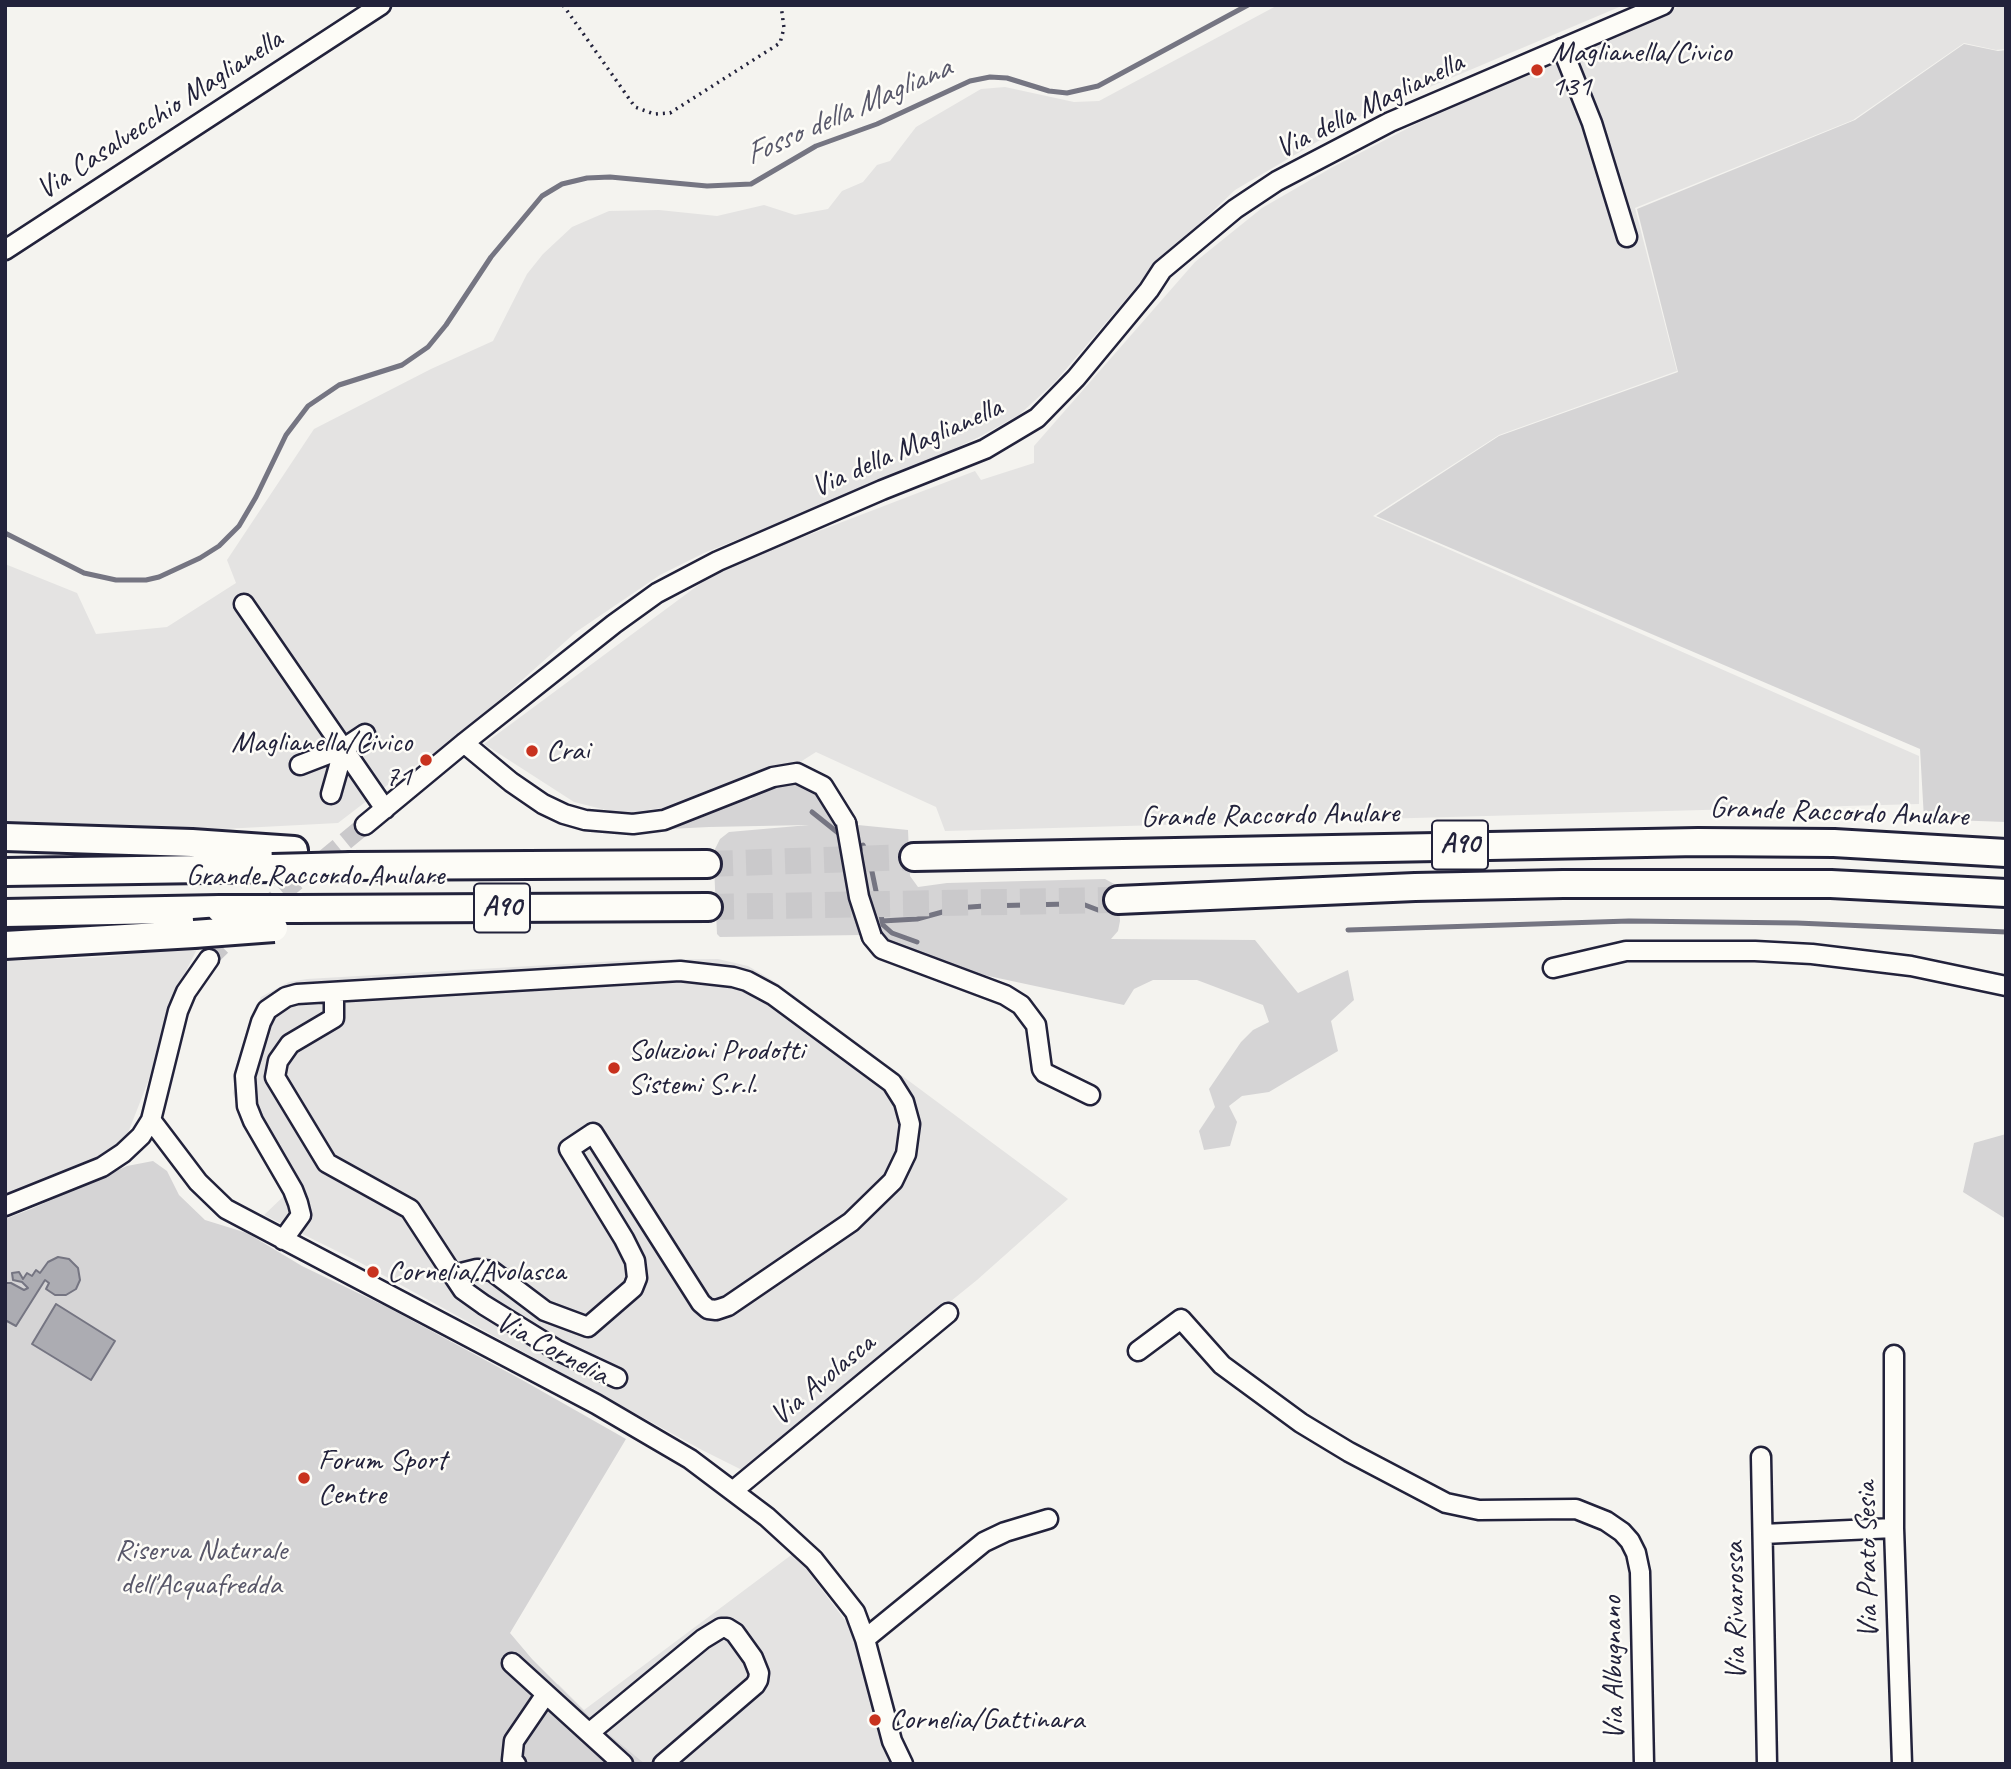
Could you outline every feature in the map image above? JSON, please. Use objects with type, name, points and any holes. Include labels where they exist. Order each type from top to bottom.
[{"type":"highway","points":[[5,837],[191,843],[294,850],[358,861]]},
{"type":"highway","name":"Grande Raccordo Anulare","points":[[914,857],[1698,842],[1834,843],[2006,853]]},
{"type":"highway","name":"Grande Raccordo Anulare","points":[[5,872],[272,868],[358,861],[469,865],[707,864]]},
{"type":"highway","name":"A90","points":[[1118,900],[1415,887],[1563,884],[1831,884],[2006,893]]},
{"type":"highway","name":"Grande Raccordo Anulare","points":[[5,914],[220,909],[708,907]]},
{"type":"highway","points":[[5,945],[274,928],[404,908]]},
{"type":"street","name":"Via Casalvecchio Maglianella","points":[[5,250],[380,5]]},
{"type":"street","name":"Via della Maglianella","points":[[365,825],[614,624],[681,579],[882,490],[985,449],[1037,418],[1076,378],[1142,300],[1161,270],[1225,217],[1277,181],[1390,122],[1663,5]]},
{"type":"street","points":[[1562,48],[1592,123],[1628,237]]},
{"type":"street","points":[[244,604],[385,809]]},
{"type":"street","points":[[300,765],[344,748],[365,734]]},
{"type":"street","points":[[464,743],[511,782],[543,804],[585,820],[621,824],[664,820],[773,777],[797,773],[823,786],[846,823],[859,897],[872,937],[882,949],[1005,995],[1021,1005],[1037,1025],[1042,1069],[1045,1073],[1090,1095]]},
{"type":"street","points":[[331,794],[344,748]]},
{"type":"street","points":[[1553,968],[1626,951],[1755,951],[1812,954],[1911,966],[2006,986]]},
{"type":"street","points":[[5,1206],[81,1177],[113,1161],[132,1146],[150,1120],[178,1011],[191,984],[209,959]]},
{"type":"street","points":[[283,1240],[301,1215],[293,1190],[253,1121],[247,1106],[245,1076],[261,1022],[274,1004],[298,994],[680,971],[722,974],[747,981],[773,995],[891,1083],[904,1102],[910,1133],[903,1163],[893,1181],[851,1222],[797,1261],[722,1309],[708,1309],[701,1303],[593,1133],[569,1149],[635,1261],[636,1278],[633,1288],[589,1328],[545,1311],[492,1272],[477,1269],[453,1275]]},
{"type":"street","points":[[334,992],[334,1018],[290,1044],[278,1061],[275,1077],[327,1163],[410,1209],[463,1290],[557,1350],[586,1366],[617,1378]]},
{"type":"street","name":"Via Cornelia","points":[[150,1120],[198,1182],[226,1209],[573,1392],[690,1459],[734,1490],[814,1560],[849,1603],[865,1639],[892,1741],[903,1764]]},
{"type":"street","name":"Via Avolasca","points":[[734,1490],[948,1313]]},
{"type":"street","name":"Via Albugnano","points":[[1138,1351],[1181,1319],[1232,1373],[1301,1423],[1349,1452],[1446,1503],[1479,1510],[1576,1509],[1606,1521],[1630,1541],[1640,1572],[1644,1764]]},
{"type":"street","name":"Via Prato Sesia","points":[[1894,1355],[1894,1528],[1902,1764]]},
{"type":"street","points":[[573,1392],[586,1366]]},
{"type":"street","name":"Via Rivarossa","points":[[1761,1457],[1768,1764]]},
{"type":"street","points":[[865,1639],[984,1542],[1005,1532],[1048,1519]]},
{"type":"street","points":[[1763,1534],[1894,1528]]},
{"type":"street","points":[[589,1733],[704,1639],[720,1629],[727,1628],[735,1633],[753,1658],[759,1672],[758,1680],[663,1764]]},
{"type":"street","points":[[512,1663],[623,1764]]},
{"type":"street","points":[[516,1764],[512,1760],[514,1741],[546,1694]]},
{"type":"path","points":[[563,5],[635,107],[654,114],[670,113],[780,43],[784,28],[781,5]]},
{"type":"shaded area","points":[[1278,5],[1624,5],[1361,116],[1235,190],[1151,270],[1055,382],[1019,415],[908,471],[704,553],[660,575],[576,632],[457,738],[394,780],[338,823],[223,829],[5,822],[5,564],[77,593],[96,634],[167,627],[236,583],[227,560],[314,429],[431,369],[493,341],[527,274],[543,254],[572,227],[609,211],[659,210],[717,216],[764,205],[795,215],[828,209],[842,191],[863,182],[877,165],[890,161],[916,127],[981,89],[1005,87],[1074,102],[1099,101]]},
{"type":"shaded area","points":[[1682,5],[2006,5],[2006,49],[1996,50],[1964,43],[1853,120],[1635,208],[1677,371],[1499,435],[1373,516],[1919,756],[1919,804],[945,831],[936,807],[816,752],[794,766],[674,806],[622,814],[574,802],[484,744],[720,569],[975,471],[981,480],[1034,463],[1034,446],[1195,262],[1262,208],[1331,168],[1418,123]]},
{"type":"shaded area","points":[[198,947],[168,1007],[149,1079],[128,1133],[108,1152],[5,1197],[5,961],[104,957]]},
{"type":"shaded area","points":[[718,959],[748,966],[777,983],[1068,1199],[977,1280],[742,1470],[359,1262],[264,1215],[286,1194],[240,1118],[233,1093],[251,1020],[261,997],[289,982],[307,979],[634,960]]},
{"type":"shaded area","points":[[58,1257],[69,1259],[78,1268],[80,1280],[76,1289],[66,1295],[55,1295],[46,1289],[49,1283],[45,1280],[16,1326],[5,1320],[5,1283],[24,1290],[28,1288],[22,1282],[13,1280],[12,1273],[19,1272],[23,1279],[27,1273],[32,1276],[36,1270],[40,1273],[48,1262]]},
{"type":"shaded area","points":[[56,1304],[115,1341],[91,1380],[32,1344]]},
{"type":"shaded area","points":[[794,1553],[854,1632],[894,1764],[495,1764],[558,1684],[584,1710]]},
{"type":"green space","points":[[1964,44],[1998,51],[2006,50],[2006,822],[1924,819],[1920,749],[1376,516],[1499,436],[1678,372],[1637,209],[1855,120]]},
{"type":"green space","points":[[788,780],[812,785],[840,825],[851,895],[862,935],[720,937],[717,934],[714,865],[715,849],[720,839],[729,832],[809,825],[648,830],[703,816],[746,797],[750,800],[755,796],[754,793]]},
{"type":"green space","points":[[855,826],[908,830],[910,876],[918,887],[947,883],[1105,879],[1118,886],[1120,921],[1118,931],[1111,939],[1255,940],[1298,993],[1348,970],[1354,1000],[1331,1021],[1338,1051],[1269,1092],[1242,1096],[1229,1106],[1237,1122],[1230,1146],[1204,1150],[1199,1131],[1215,1107],[1209,1089],[1241,1042],[1253,1030],[1269,1022],[1263,1005],[1197,980],[1153,980],[1134,989],[1124,1005],[979,974],[891,945],[877,929],[868,903]]},
{"type":"green space","points":[[2006,1134],[2006,1219],[1963,1192],[1974,1143]]},
{"type":"green space","name":"Riserva Naturale dell'Acquafredda","points":[[153,1161],[167,1171],[179,1195],[205,1220],[247,1233],[302,1266],[387,1307],[626,1439],[510,1633],[601,1728],[645,1764],[5,1764],[5,1219],[127,1166]]},
{"type":"waterway","name":"Fosso della Magliana","points":[[5,533],[84,573],[116,580],[159,577],[200,558],[219,546],[239,526],[286,435],[308,406],[339,385],[402,365],[428,347],[446,325],[491,257],[542,196],[562,184],[587,178],[610,177],[707,186],[751,184],[816,146],[877,124],[970,81],[990,77],[1007,78],[1049,91],[1067,93],[1098,86],[1248,5]]},
{"type":"waterway","points":[[812,812],[842,836]]},
{"type":"waterway","name":"Grande Raccordo Anulare","points":[[863,845],[870,862],[883,925],[892,933],[917,942]]},
{"type":"waterway","name":"Grande Raccordo Anulare","points":[[882,921],[917,919],[957,908],[984,906],[1068,904],[1085,905],[1098,910]]},
{"type":"waterway","points":[[1348,930],[1629,921],[1797,923],[2006,932]]},
{"type":"tunnel","points":[[262,910],[365,825]]},
{"type":"tunnel","points":[[707,864],[914,857]]},
{"type":"tunnel","points":[[708,907],[1118,900]]},
{"type":"tunnel","points":[[209,959],[238,930]]},
{"type":"place","name":"Maglianella/Civico 131","points":[[1537,70]]},
{"type":"place","name":"Crai","points":[[532,751]]},
{"type":"place","name":"Maglianella/Civico 71","points":[[426,760]]},
{"type":"place","name":"Soluzioni Prodotti Sistemi S.r.l.","points":[[614,1068]]},
{"type":"place","name":"Cornelia/Avolasca","points":[[373,1272]]},
{"type":"place","name":"Forum Sport Centre","points":[[304,1478]]},
{"type":"place","name":"Cornelia/Gattinara","points":[[875,1720]]}]
